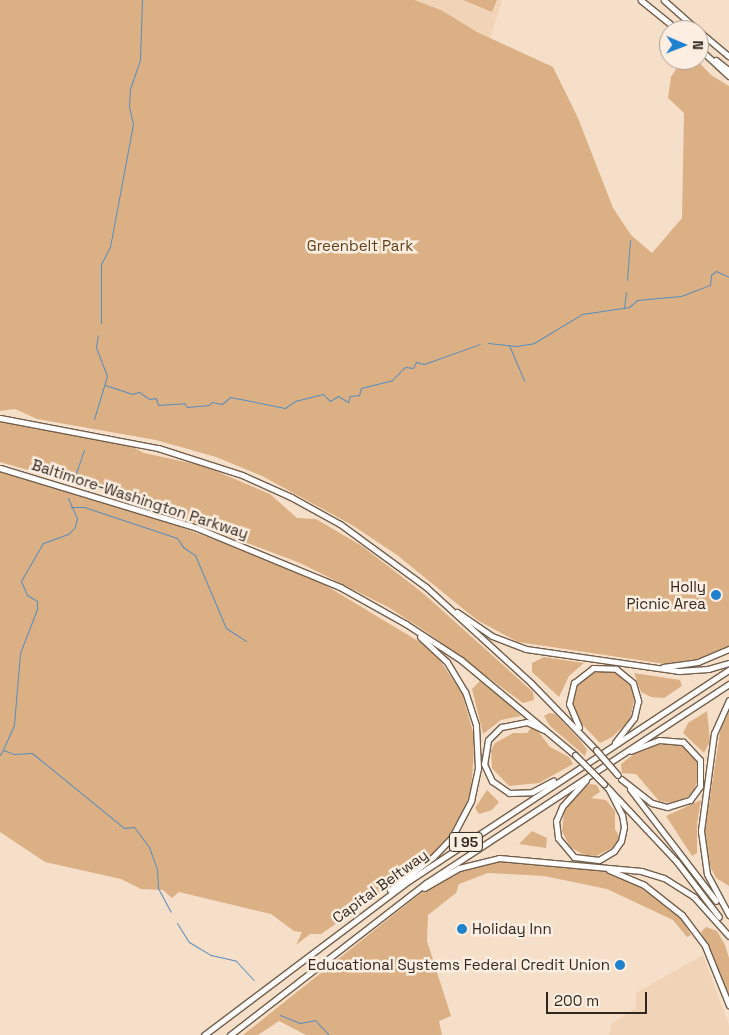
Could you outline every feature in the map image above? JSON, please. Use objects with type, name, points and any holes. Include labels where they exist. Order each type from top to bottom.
[{"type":"highway","points":[[0,418],[141,444],[250,478],[340,524],[482,630],[503,642],[532,650],[689,671],[729,663]]},
{"type":"highway","name":"Baltimore-Washington Parkway","points":[[0,468],[228,540],[313,575],[394,618],[478,673],[575,755],[677,862],[729,932]]},
{"type":"highway","points":[[426,587],[531,683],[596,750],[684,856],[729,921]]},
{"type":"highway","points":[[358,917],[446,843],[467,811],[478,774],[476,725],[459,680],[436,650],[394,618]]},
{"type":"highway","points":[[636,665],[688,665],[729,649]]},
{"type":"highway","points":[[596,750],[573,719],[569,699],[578,678],[600,667],[611,667],[624,673],[638,694],[634,718],[609,748]]},
{"type":"highway","name":"Capital Beltway","points":[[204,1035],[358,917],[609,748],[729,670]]},
{"type":"highway","name":"Capital Beltway","points":[[230,1035],[404,900],[729,684]]},
{"type":"highway","points":[[729,700],[712,742],[701,831],[707,874],[729,916]]},
{"type":"highway","points":[[554,737],[527,722],[501,727],[491,735],[484,751],[488,776],[500,789],[518,794],[532,792],[576,770]]},
{"type":"highway","points":[[619,756],[654,741],[674,739],[692,748],[703,769],[702,782],[696,794],[686,802],[672,807],[652,803],[620,777]]},
{"type":"highway","points":[[602,767],[581,785],[557,816],[558,838],[574,857],[599,860],[614,851],[621,841],[624,827],[622,815],[609,790]]},
{"type":"highway","points":[[404,900],[459,868],[490,859],[516,858],[641,871],[671,882],[705,906],[729,936]]},
{"type":"highway","points":[[592,866],[614,871],[644,885],[682,915],[705,946],[729,1005]]},
{"type":"main road","points":[[642,0],[666,20]]},
{"type":"main road","points":[[664,0],[687,20]]},
{"type":"main road","points":[[709,39],[729,54]]},
{"type":"main road","points":[[709,55],[729,70]]},
{"type":"main road","points":[[709,57],[729,76]]},
{"type":"shaded area","points":[[405,0],[502,0],[490,39]]},
{"type":"shaded area","points":[[703,955],[729,1025],[729,1035],[609,1035],[612,1023],[636,1008],[636,993]]},
{"type":"green space","name":"Greenbelt Park","points":[[0,0],[414,0],[441,10],[477,32],[553,67],[578,118],[613,208],[631,235],[652,253],[682,218],[684,113],[668,98],[671,77],[676,70],[706,70],[729,86],[729,646],[696,660],[672,665],[518,642],[477,620],[397,555],[352,525],[262,476],[216,457],[156,440],[37,419],[15,409],[0,411]]},
{"type":"green space","points":[[463,0],[497,0],[492,12]]},
{"type":"green space","points":[[0,422],[131,446],[144,453],[204,466],[270,494],[297,518],[316,519],[362,546],[424,594],[533,692],[534,700],[523,703],[428,633],[388,607],[300,563],[140,502],[0,462]]},
{"type":"green space","points":[[0,472],[144,514],[261,556],[320,582],[433,650],[462,693],[475,739],[471,791],[464,810],[445,842],[430,857],[340,921],[321,934],[310,934],[296,945],[302,932],[294,931],[271,914],[179,892],[172,898],[163,890],[141,889],[121,879],[45,862],[0,832]]},
{"type":"green space","points":[[544,657],[584,663],[569,676],[559,697],[532,672],[532,663]]},
{"type":"green space","points":[[595,670],[618,673],[631,684],[635,695],[630,720],[612,737],[600,743],[580,722],[572,702],[580,680]]},
{"type":"green space","points":[[634,673],[680,680],[682,686],[664,698],[651,697],[641,692]]},
{"type":"green space","points":[[480,681],[521,716],[501,720],[483,734],[472,689]]},
{"type":"green space","points":[[729,710],[729,886],[716,878],[710,866],[705,830],[720,732]]},
{"type":"green space","points":[[707,711],[710,741],[704,753],[683,733],[688,723]]},
{"type":"green space","points":[[549,713],[555,714],[580,740],[587,750],[585,756],[550,726],[544,716]]},
{"type":"green space","points":[[531,728],[538,731],[550,747],[569,757],[573,764],[539,783],[509,786],[492,768],[491,750],[495,743],[513,733],[527,733]]},
{"type":"green space","points":[[677,744],[689,749],[697,760],[699,777],[693,792],[686,798],[672,803],[659,801],[636,774],[622,773],[621,764],[634,754],[658,745]]},
{"type":"green space","points":[[590,784],[597,785],[600,792],[591,798],[606,800],[615,811],[615,829],[620,838],[612,848],[596,856],[584,855],[570,847],[562,831],[564,812],[580,790]]},
{"type":"green space","points":[[487,790],[499,802],[492,810],[479,814],[475,808]]},
{"type":"green space","points":[[701,800],[697,824],[697,853],[692,856],[666,816]]},
{"type":"green space","points":[[532,831],[547,838],[546,848],[519,844]]},
{"type":"green space","points":[[490,859],[592,866],[625,875],[673,905],[691,935],[687,937],[673,920],[607,889],[544,876],[488,873],[459,884],[456,893],[428,915],[427,941],[451,1016],[439,1021],[442,1035],[306,1035],[279,1021],[258,1035],[243,1035],[431,885],[459,868]]},
{"type":"green space","points":[[706,927],[717,931],[725,945],[729,958],[729,995],[701,932]]},
{"type":"waterway","points":[[101,323],[101,264],[110,247],[133,124],[129,107],[130,89],[140,60],[142,0]]},
{"type":"waterway","points":[[627,280],[630,240]]},
{"type":"waterway","points":[[488,343],[516,346],[534,343],[582,314],[629,307],[637,300],[681,296],[710,285],[711,275],[716,271],[729,277]]},
{"type":"waterway","points":[[624,308],[626,292]]},
{"type":"waterway","points":[[94,419],[107,376],[96,347],[98,335]]},
{"type":"waterway","points":[[105,385],[132,394],[139,392],[149,399],[156,398],[158,405],[184,403],[187,407],[209,405],[212,402],[222,404],[230,397],[285,408],[295,401],[323,394],[330,401],[338,396],[348,402],[350,396],[359,395],[361,388],[392,380],[405,367],[413,368],[416,362],[424,364],[480,344]]},
{"type":"waterway","points":[[509,345],[524,381]]},
{"type":"waterway","points":[[74,479],[84,450]]},
{"type":"waterway","points":[[68,498],[77,518],[75,527],[68,534],[43,543],[21,581],[27,595],[37,601],[37,609],[20,653],[14,725],[3,750],[14,754],[32,753],[124,828],[134,827],[149,847],[157,869],[158,888],[171,912]]},
{"type":"waterway","points":[[71,507],[84,507],[177,538],[183,547],[195,555],[226,628],[246,641]]},
{"type":"waterway","points":[[0,755],[3,750]]},
{"type":"waterway","points":[[177,923],[189,942],[211,955],[236,961],[254,980]]},
{"type":"waterway","points":[[280,1015],[300,1023],[315,1020],[329,1035]]},
{"type":"place","name":"Holly Picnic Area","points":[[716,595]]},
{"type":"place","name":"Holiday Inn","points":[[462,929]]},
{"type":"place","name":"Educational Systems Federal Credit Union","points":[[620,965]]}]
